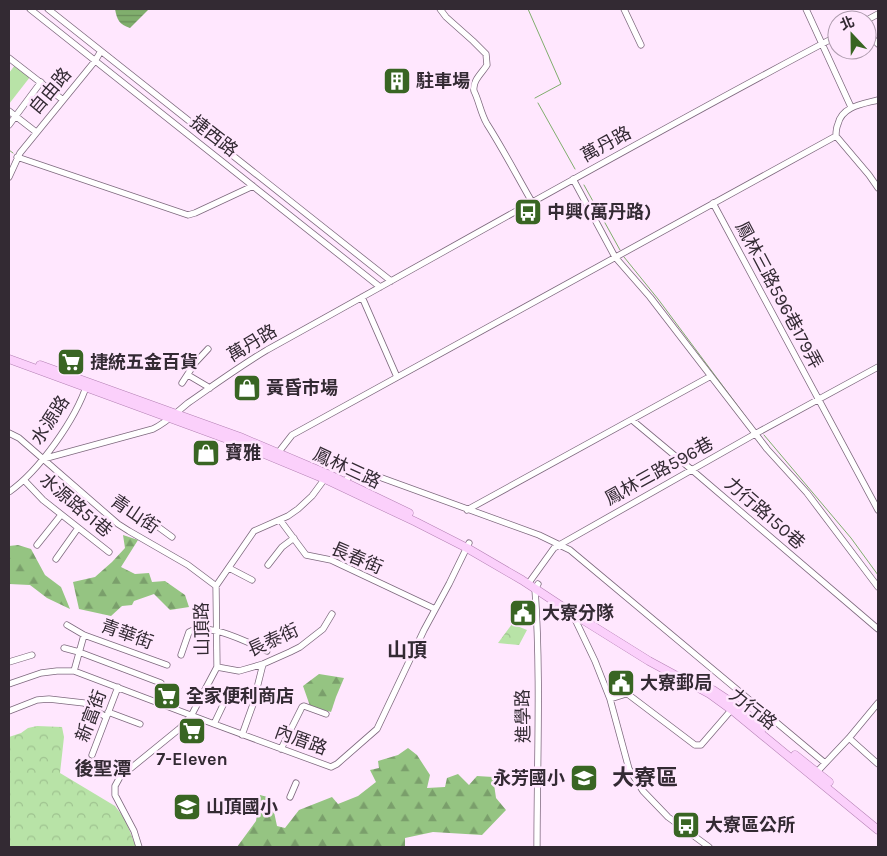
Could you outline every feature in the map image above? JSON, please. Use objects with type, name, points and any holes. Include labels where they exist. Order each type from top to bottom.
[{"type":"main road","points":[[9,354],[87,384]]},
{"type":"main road","points":[[9,359],[87,384]]},
{"type":"main road","name":"鳳林三路","points":[[87,384],[326,477],[344,482],[468,546],[533,584],[573,611]]},
{"type":"main road","name":"鳳林三路","points":[[172,416],[240,437],[278,453],[468,546]]},
{"type":"main road","name":"力行路","points":[[573,611],[649,661],[734,707],[878,824]]},
{"type":"main road","name":"力行路","points":[[815,774],[878,830]]},
{"type":"street","name":"捷西路","points":[[30,9],[380,287]]},
{"type":"street","name":"捷西路","points":[[48,9],[391,281]]},
{"type":"street","points":[[440,9],[446,17],[486,54],[487,65],[474,83],[474,91],[487,124],[497,138],[510,165],[532,202]]},
{"type":"street","points":[[624,9],[641,45]]},
{"type":"street","points":[[806,9],[851,107]]},
{"type":"street","name":"萬丹路","points":[[43,459],[160,426],[210,388],[257,356],[573,179],[827,41]]},
{"type":"street","name":"自由路","points":[[9,177],[17,157],[95,61],[101,51]]},
{"type":"street","points":[[9,58],[63,100]]},
{"type":"street","points":[[9,125],[41,82]]},
{"type":"street","points":[[878,100],[851,107],[842,113],[836,133],[836,136],[878,188]]},
{"type":"street","points":[[9,111],[36,132]]},
{"type":"street","points":[[278,453],[292,435],[836,136]]},
{"type":"street","points":[[17,157],[188,215],[195,214],[253,186]]},
{"type":"street","points":[[573,179],[615,256],[650,297],[767,449],[807,493],[878,587]]},
{"type":"street","name":"鳳林三路596巷179弄","points":[[713,203],[878,510]]},
{"type":"street","points":[[362,297],[397,377]]},
{"type":"street","points":[[182,383],[195,363],[208,350]]},
{"type":"street","name":"鳳林三路596巷","points":[[533,584],[554,548],[755,434],[878,368]]},
{"type":"street","points":[[188,374],[210,388]]},
{"type":"street","points":[[467,510],[711,376]]},
{"type":"street","name":"水源路","points":[[9,492],[24,480],[43,459],[68,425],[82,399],[87,384]]},
{"type":"street","name":"力行路150巷","points":[[632,420],[878,629]]},
{"type":"street","name":"青山街","points":[[9,432],[19,438],[118,524],[188,565],[216,586]]},
{"type":"street","points":[[344,482],[354,472],[360,470],[539,535],[570,550],[826,763]]},
{"type":"street","name":"山頂路","points":[[139,847],[134,831],[116,795],[115,786],[120,777],[191,716],[217,667],[216,586],[254,531],[288,516],[312,496],[326,477]]},
{"type":"street","name":"水源路51巷","points":[[24,480],[43,500],[109,552]]},
{"type":"street","points":[[37,544],[61,514]]},
{"type":"street","points":[[146,518],[172,537]]},
{"type":"street","name":"長春街","points":[[280,520],[306,555],[331,560],[435,609]]},
{"type":"street","points":[[56,559],[78,528]]},
{"type":"street","points":[[268,565],[282,547],[294,538]]},
{"type":"street","name":"內厝路","points":[[9,684],[41,673],[74,671],[331,767],[374,732],[379,725],[435,609],[468,546]]},
{"type":"street","points":[[229,568],[252,580]]},
{"type":"street","name":"進學路","points":[[533,584],[537,623],[537,847]]},
{"type":"street","points":[[573,611],[610,699],[629,769],[641,788],[668,817],[709,847]]},
{"type":"street","name":"長泰街","points":[[217,667],[239,671],[264,664],[300,647],[323,629],[332,614]]},
{"type":"street","points":[[67,625],[84,635]]},
{"type":"street","points":[[181,655],[189,632],[195,629],[216,631],[233,636],[267,651]]},
{"type":"street","name":"青華街","points":[[74,671],[84,635],[166,665]]},
{"type":"street","points":[[64,648],[161,683]]},
{"type":"street","points":[[9,662],[32,655]]},
{"type":"street","points":[[257,688],[264,664]]},
{"type":"street","name":"新富街","points":[[92,755],[118,687]]},
{"type":"street","points":[[610,699],[626,694],[629,695],[698,746],[701,745],[734,707]]},
{"type":"street","points":[[242,735],[256,696]]},
{"type":"street","points":[[9,711],[37,700],[49,699],[84,703],[107,715],[140,724]]},
{"type":"street","points":[[214,724],[224,703]]},
{"type":"street","points":[[815,774],[849,738],[878,703]]},
{"type":"street","points":[[281,749],[302,707],[304,706],[326,714]]},
{"type":"street","points":[[849,738],[878,764]]},
{"type":"street","points":[[290,797],[296,783]]},
{"type":"green space","points":[[15,65],[30,77],[9,104],[9,73]]},
{"type":"green space","points":[[123,535],[138,540],[121,567],[135,574],[149,573],[152,582],[165,581],[185,595],[189,607],[170,610],[154,594],[134,601],[132,605],[122,606],[111,616],[79,609],[73,582],[95,577],[112,562],[125,548]]},
{"type":"green space","points":[[18,545],[31,549],[45,575],[61,587],[70,609],[47,598],[30,585],[9,584],[9,546]]},
{"type":"green space","points":[[512,624],[527,630],[519,645],[498,643]]},
{"type":"green space","points":[[319,674],[344,678],[331,712],[310,706],[303,686]]},
{"type":"green space","points":[[37,726],[62,727],[64,737],[60,773],[115,806],[125,819],[136,847],[9,847],[9,737]]},
{"type":"green space","points":[[408,748],[417,755],[430,775],[427,788],[445,787],[447,778],[458,774],[469,785],[477,776],[493,777],[496,798],[506,810],[482,835],[433,832],[405,838],[405,847],[237,847],[256,821],[260,795],[271,798],[277,826],[285,828],[299,810],[332,797],[338,804],[358,796],[376,782],[370,770],[379,768],[378,761],[398,755]]},
{"type":"shaded area","points":[[115,9],[149,9],[130,28],[119,21]]},
{"type":"waterway","points":[[528,9],[561,84],[535,98]]},
{"type":"waterway","points":[[538,103],[575,169]]},
{"type":"waterway","points":[[9,150],[13,153]]},
{"type":"waterway","points":[[584,185],[620,250]]},
{"type":"waterway","points":[[624,257],[658,299],[746,417]]},
{"type":"waterway","points":[[764,435],[851,538],[878,575]]},
{"type":"place","name":"駐車場","points":[[397,81]]},
{"type":"place","name":"中興(萬丹路)","points":[[528,212]]},
{"type":"place","name":"捷統五金百貨","points":[[71,362]]},
{"type":"place","name":"黃昏市場","points":[[247,388]]},
{"type":"place","name":"寶雅","points":[[206,453]]},
{"type":"place","name":"大寮分隊","points":[[523,613]]},
{"type":"place","name":"大寮郵局","points":[[621,683]]},
{"type":"place","name":"全家便利商店","points":[[167,696]]},
{"type":"place","name":"7-Eleven","points":[[192,731]]},
{"type":"place","name":"永芳國小","points":[[584,778]]},
{"type":"place","name":"山頂國小","points":[[187,807]]},
{"type":"place","name":"大寮區公所","points":[[686,825]]},
{"type":"district","name":"山頂","points":[[407,650]]},
{"type":"district","name":"後聖潭","points":[[103,769]]},
{"type":"district","name":"大寮區","points":[[645,778]]}]
